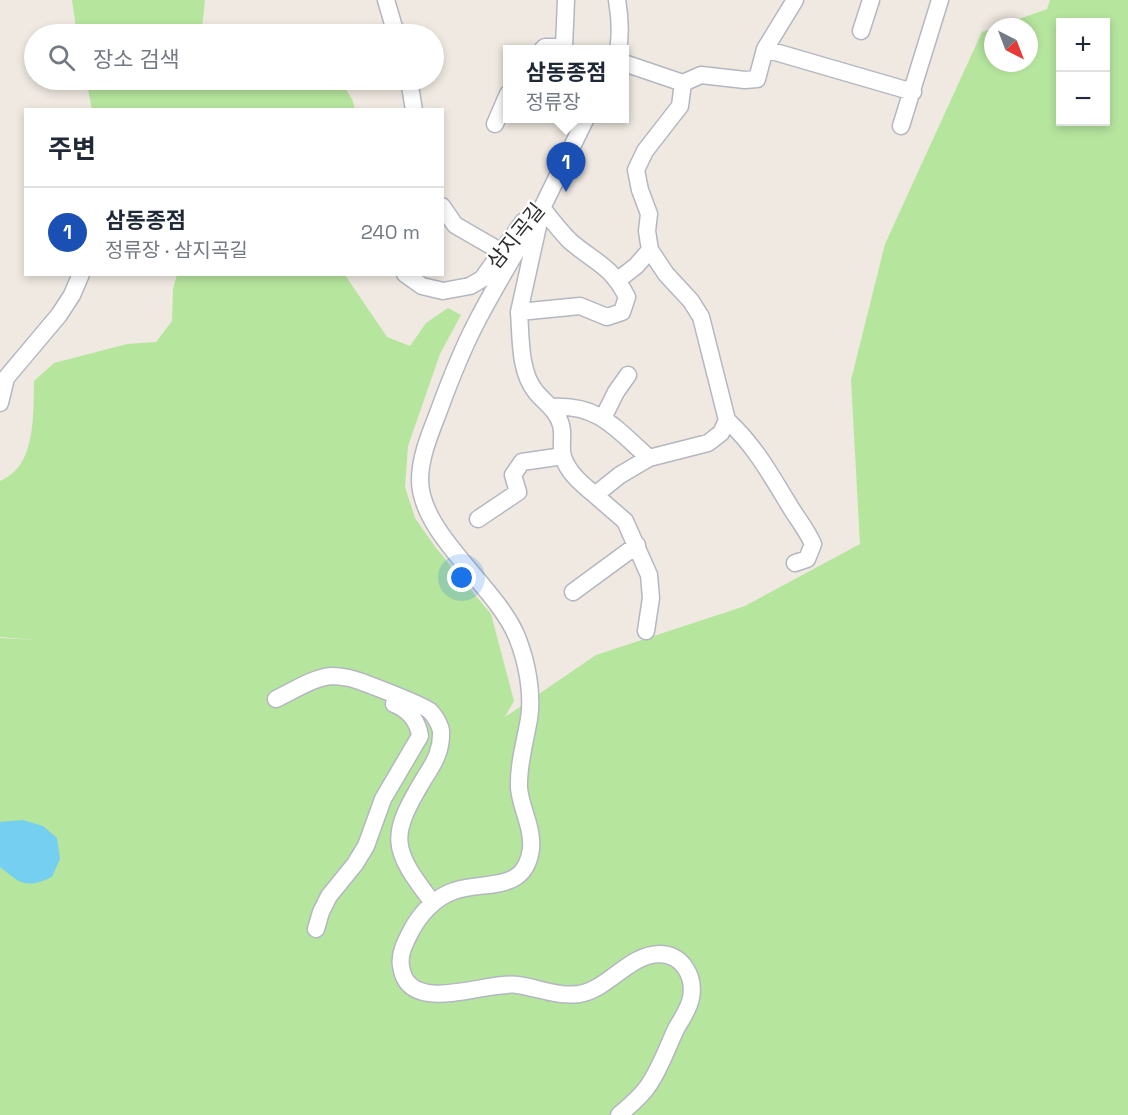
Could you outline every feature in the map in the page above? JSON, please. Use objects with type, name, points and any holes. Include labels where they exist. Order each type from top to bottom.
[{"type":"street","points":[[386,0],[393,24]]},
{"type":"street","points":[[564,45],[566,0]]},
{"type":"street","points":[[617,0],[620,14],[619,45]]},
{"type":"street","points":[[629,65],[683,83],[701,75],[745,80],[757,79],[765,49],[795,0]]},
{"type":"street","points":[[861,31],[871,0]]},
{"type":"street","points":[[901,126],[940,0]]},
{"type":"street","points":[[765,49],[913,92]]},
{"type":"street","points":[[683,83],[680,106],[645,151],[636,170],[640,190],[649,214],[647,231],[650,250],[666,274],[691,301],[701,317],[727,420],[746,438],[793,511],[806,527],[813,544],[807,559],[795,563]]},
{"type":"street","points":[[411,90],[414,108]]},
{"type":"street","points":[[495,124],[503,104]]},
{"type":"street","name":"삼지곡길","points":[[408,276],[422,285],[443,291],[470,286],[482,279],[523,222],[542,208],[584,123]]},
{"type":"street","points":[[519,312],[580,306],[607,317],[622,312],[627,297],[618,280],[601,262],[570,241],[542,208]]},
{"type":"street","points":[[542,208],[519,312],[523,357],[535,392],[552,407],[561,424],[563,456],[575,478],[625,521],[637,545],[649,575],[651,598],[646,631]]},
{"type":"street","points":[[542,208],[475,324],[439,410],[427,444],[420,477],[421,498],[433,523],[493,599],[517,635],[528,672],[530,714],[519,773],[519,792],[531,830],[528,864],[519,876],[506,883],[452,891],[433,903],[416,921],[403,947],[400,962],[403,976],[412,986],[426,993],[442,995],[508,985],[560,994],[582,994],[644,957],[659,954],[673,956],[685,966],[692,982],[691,1000],[649,1084],[619,1115]]},
{"type":"street","points":[[444,209],[455,225],[500,251]]},
{"type":"street","points":[[618,280],[636,266],[650,250]]},
{"type":"street","points":[[0,403],[6,378],[59,315],[72,295],[80,276]]},
{"type":"street","points":[[603,418],[616,392],[628,375]]},
{"type":"street","points":[[552,407],[569,406],[588,410],[603,418],[649,458]]},
{"type":"street","points":[[595,495],[620,475],[649,458],[708,443],[721,433],[727,420]]},
{"type":"street","points":[[478,519],[518,492],[513,475],[522,462],[563,456]]},
{"type":"street","points":[[573,592],[637,545]]},
{"type":"street","points":[[276,699],[318,679],[332,676],[349,678],[429,710],[441,726],[441,746],[433,765],[407,807],[398,832],[401,855],[413,877],[433,903]]},
{"type":"street","points":[[316,929],[325,904],[366,846],[383,799],[420,736],[419,726],[412,716],[400,706],[366,694],[358,689],[349,678]]},
{"type":"green space","points":[[72,0],[205,0],[202,24],[76,24]]},
{"type":"green space","points":[[1050,0],[1128,0],[1128,1115],[0,1115],[0,638],[37,640],[0,637],[0,481],[12,474],[21,464],[27,451],[33,423],[34,381],[54,363],[127,344],[156,342],[172,321],[173,289],[177,276],[346,276],[387,337],[410,346],[426,323],[448,308],[461,315],[440,354],[408,446],[405,487],[415,518],[436,548],[491,614],[514,701],[505,717],[596,655],[745,606],[860,544],[851,380],[885,244],[984,31],[984,72],[1038,72],[1038,18],[1022,18],[1047,9]]},
{"type":"green space","points":[[88,90],[346,90],[355,108],[92,108]]},
{"type":"water","points":[[23,820],[43,826],[57,838],[60,859],[52,877],[30,884],[19,881],[0,867],[0,822]]},
{"type":"place","name":"삼동종점","points":[[566,192]]}]
